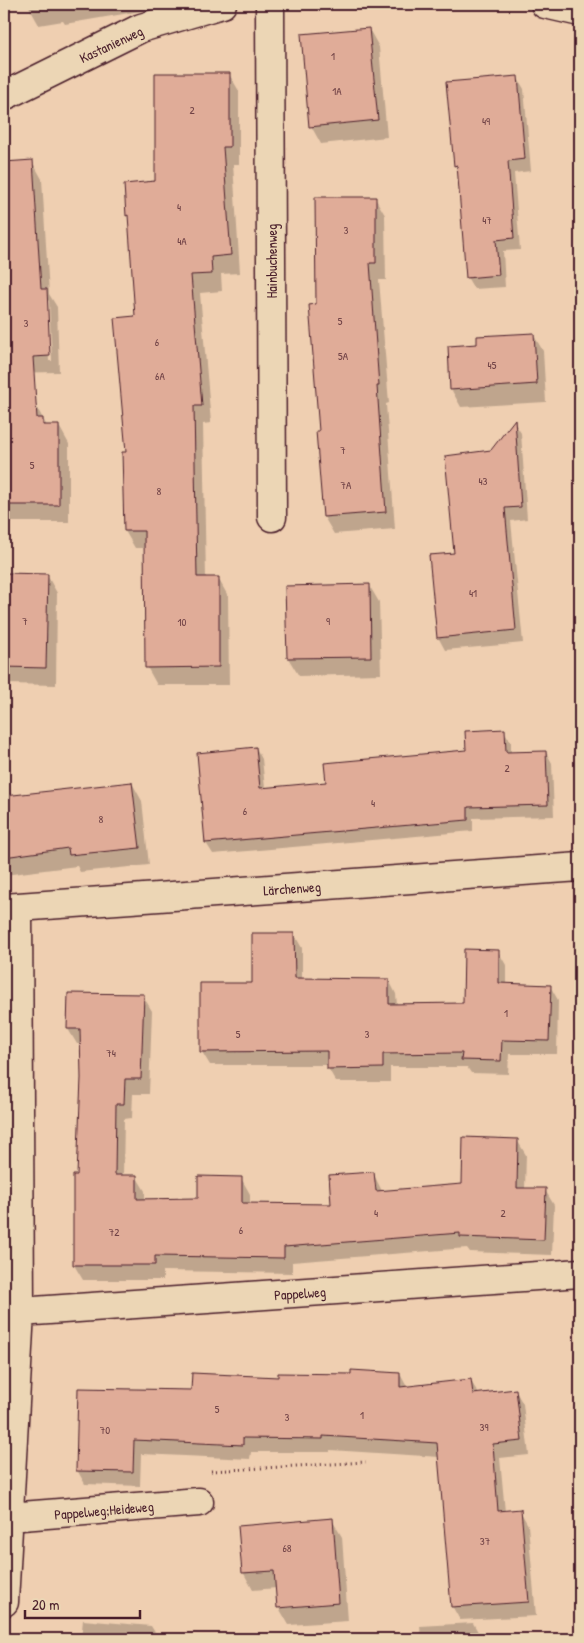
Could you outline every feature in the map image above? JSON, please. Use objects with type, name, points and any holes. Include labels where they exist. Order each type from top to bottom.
[{"type":"street","name":"Kastanienweg","points":[[4,96],[141,28],[222,4]]},
{"type":"street","name":"Hainbuchenweg","points":[[270,4],[272,518]]},
{"type":"street","points":[[545,4],[580,12]]},
{"type":"street","name":"Lärchenweg","points":[[11,908],[580,867]]},
{"type":"street","points":[[4,1602],[20,1312],[11,908]]},
{"type":"street","name":"Pappelweg","points":[[20,1312],[580,1273]]},
{"type":"street","name":"Pappelweg;Heideweg","points":[[9,1517],[199,1502]]},
{"type":"path","points":[[199,1502],[199,1478],[214,1470],[366,1462]]},
{"type":"building","points":[[369,28],[378,120],[309,127],[301,34]]},
{"type":"building","points":[[155,73],[230,73],[230,147],[223,147],[231,255],[211,257],[212,274],[191,275],[202,406],[194,406],[197,577],[219,577],[219,667],[145,668],[144,531],[124,531],[122,452],[126,452],[114,318],[135,316],[124,184],[155,181]]},
{"type":"building","points":[[518,76],[525,159],[508,161],[514,238],[496,240],[499,275],[466,278],[457,165],[454,166],[446,82]]},
{"type":"building","points":[[33,160],[41,289],[47,289],[50,356],[33,357],[37,418],[43,418],[43,425],[59,425],[59,505],[4,505],[4,162]]},
{"type":"building","points":[[315,197],[376,197],[376,263],[370,263],[386,512],[323,517],[316,431],[319,431],[309,305],[316,304]]},
{"type":"building","points":[[534,333],[537,384],[450,390],[448,346],[477,344],[477,336]]},
{"type":"building","points":[[515,419],[521,507],[505,508],[516,630],[437,638],[429,555],[454,553],[445,456],[491,450]]},
{"type":"building","points":[[4,573],[48,574],[46,668],[4,667]]},
{"type":"building","points":[[370,584],[371,657],[287,658],[285,586]]},
{"type":"building","points":[[505,729],[506,752],[546,751],[548,805],[468,807],[468,820],[205,843],[197,753],[256,747],[260,788],[326,782],[324,763],[466,750],[465,731]]},
{"type":"building","points":[[132,782],[140,848],[69,855],[68,848],[4,857],[4,796]]},
{"type":"building","points":[[252,933],[294,933],[295,978],[389,979],[389,1004],[463,1003],[464,949],[499,950],[499,983],[551,985],[549,1041],[502,1040],[501,1061],[461,1060],[462,1053],[383,1054],[383,1068],[327,1069],[327,1051],[200,1052],[200,983],[252,983]]},
{"type":"building","points":[[68,993],[144,994],[141,1079],[125,1079],[124,1104],[116,1104],[115,1175],[137,1175],[137,1199],[198,1198],[198,1176],[242,1177],[242,1203],[331,1204],[329,1175],[374,1172],[376,1191],[462,1184],[463,1137],[518,1139],[517,1188],[546,1188],[544,1240],[460,1237],[460,1233],[284,1247],[284,1258],[155,1256],[155,1265],[73,1265],[73,1175],[77,1175],[81,1078],[80,1029],[67,1029]]},
{"type":"building","points":[[351,1370],[400,1373],[400,1387],[471,1379],[473,1394],[516,1389],[522,1441],[493,1444],[498,1511],[521,1509],[529,1602],[451,1607],[437,1443],[323,1436],[323,1439],[243,1438],[243,1445],[134,1440],[133,1472],[76,1471],[78,1388],[191,1390],[192,1373],[278,1377],[278,1373],[351,1374]]},
{"type":"building","points":[[333,1518],[339,1603],[277,1608],[274,1571],[242,1573],[238,1526]]}]
